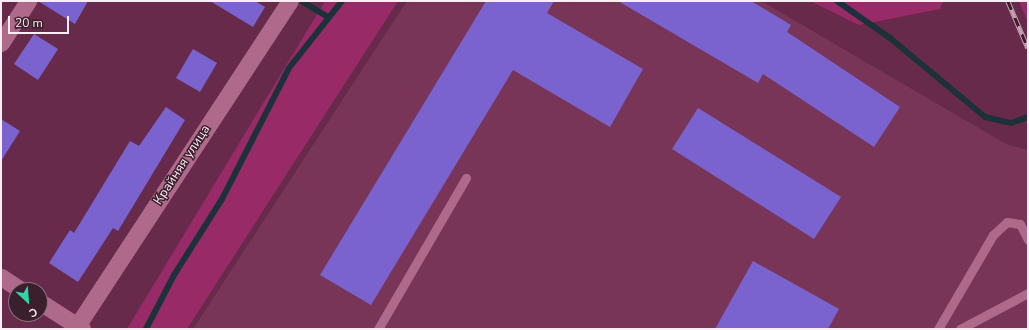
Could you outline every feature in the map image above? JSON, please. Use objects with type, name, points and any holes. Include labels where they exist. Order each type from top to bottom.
[{"type":"street","points":[[1,43],[28,1]]},
{"type":"street","name":"Крайняя улица","points":[[78,328],[290,1]]},
{"type":"street","points":[[48,307],[78,328]]},
{"type":"lane","points":[[378,329],[466,178]]},
{"type":"lane","points":[[938,329],[993,235],[1007,222],[1020,224],[1028,240]]},
{"type":"lane","points":[[960,329],[1028,293]]},
{"type":"shaded area","points":[[325,1],[398,1],[187,329],[127,329]]},
{"type":"shaded area","points":[[407,1],[761,1],[1006,144],[1028,150],[1028,329],[193,329]]},
{"type":"shaded area","points":[[810,1],[943,1],[940,9],[859,25]]},
{"type":"shaded area","points":[[1019,1],[1028,1],[1028,23]]},
{"type":"building","points":[[38,1],[88,1],[75,24]]},
{"type":"building","points":[[210,1],[255,1],[265,7],[253,27]]},
{"type":"building","points":[[486,1],[554,1],[547,13],[643,69],[610,127],[513,70],[371,305],[320,275]]},
{"type":"building","points":[[618,1],[751,1],[791,25],[787,32],[900,107],[874,147],[763,74],[758,83]]},
{"type":"building","points":[[34,34],[58,49],[38,80],[14,64]]},
{"type":"building","points":[[193,49],[217,63],[200,92],[176,78]]},
{"type":"building","points":[[166,107],[185,120],[118,231],[113,228],[78,282],[49,263],[70,230],[74,233],[130,141],[139,146]]},
{"type":"building","points":[[698,108],[841,197],[814,239],[672,149]]},
{"type":"building","points":[[1,119],[20,131],[1,161]]},
{"type":"building","points":[[753,261],[839,309],[828,329],[715,329]]},
{"type":"waterway","points":[[146,329],[174,275],[222,199],[289,68],[342,1]]},
{"type":"waterway","points":[[837,1],[890,38],[985,117],[1011,123],[1028,117]]},
{"type":"waterway","points":[[303,2],[328,17]]},
{"type":"railway","points":[[1008,1],[1028,48]]}]
